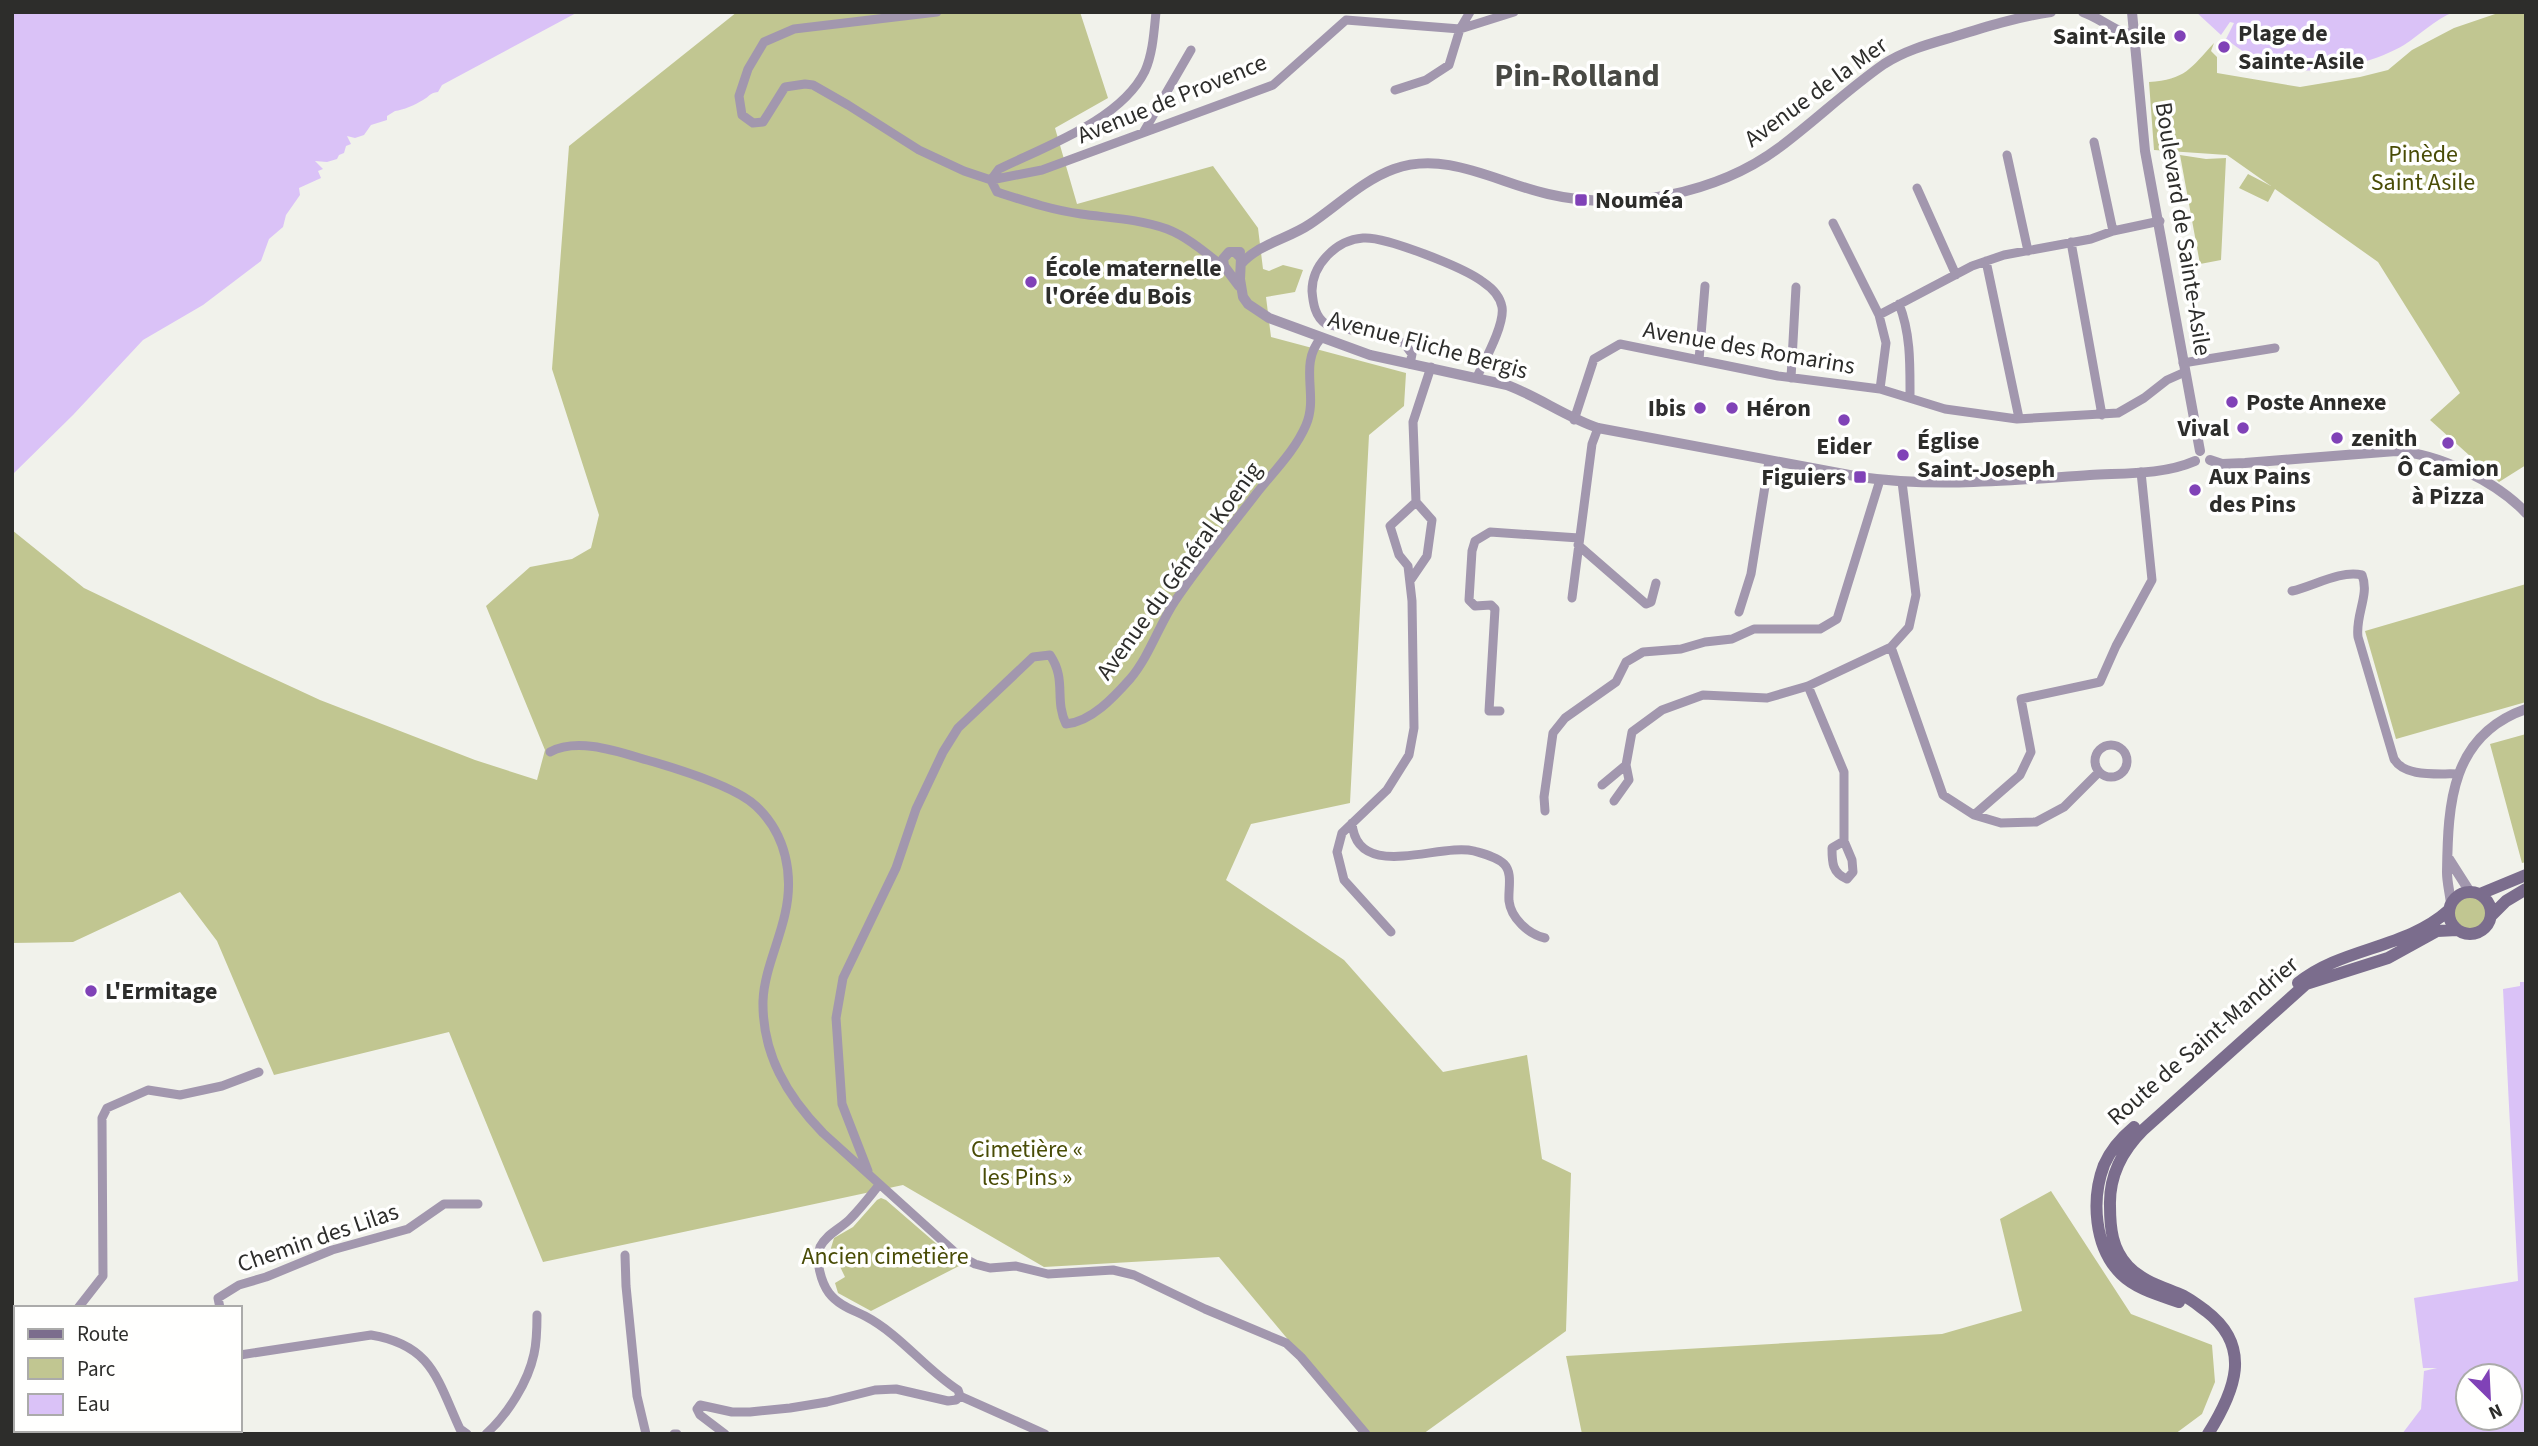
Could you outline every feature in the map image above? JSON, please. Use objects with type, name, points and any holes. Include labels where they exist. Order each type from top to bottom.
[{"type":"main road","points":[[2526,875],[2475,893],[2459,895],[2450,907],[2451,922],[2457,930],[2476,933],[2487,927],[2491,916],[2506,901],[2526,890]]},
{"type":"main road","points":[[2475,893],[2489,904],[2491,916]]},
{"type":"main road","name":"Route de Saint-Mandrier","points":[[2203,1310],[2133,1283],[2110,1261],[2102,1245],[2096,1205],[2101,1177],[2112,1152],[2130,1131],[2304,978],[2336,960],[2400,940],[2434,922],[2450,907]]},
{"type":"main road","name":"Route de Saint-Mandrier","points":[[2208,1434],[2227,1396],[2234,1374],[2233,1343],[2218,1321],[2188,1297],[2147,1281],[2129,1266],[2118,1252],[2111,1232],[2110,1201],[2115,1169],[2121,1156],[2143,1130],[2306,984],[2388,958],[2437,932],[2457,930]]},
{"type":"street","points":[[937,12],[794,29],[764,41],[748,69],[739,96],[742,115],[753,122],[763,122],[785,87],[813,85],[919,150],[991,180],[998,192],[1041,206],[1082,214],[1113,216],[1167,229],[1234,267]]},
{"type":"street","points":[[991,180],[999,169],[1086,126],[1123,101],[1144,72],[1150,57],[1156,12]]},
{"type":"street","points":[[1395,90],[1426,80],[1449,65],[1460,29],[1470,12]]},
{"type":"street","name":"Avenue de Provence","points":[[991,180],[1042,170],[1273,85],[1346,20],[1460,29],[1514,12]]},
{"type":"street","name":"Avenue de la Mer","points":[[1234,267],[1257,250],[1308,226],[1377,177],[1413,164],[1452,165],[1523,188],[1581,200],[1639,200],[1702,187],[1753,164],[1779,148],[1886,63],[1915,48],[2008,20],[2051,12]]},
{"type":"street","points":[[2083,12],[2121,32],[2135,34]]},
{"type":"street","name":"Boulevard de Sainte-Asile","points":[[2132,12],[2141,121],[2160,221],[2197,456]]},
{"type":"street","points":[[1143,133],[1191,50]]},
{"type":"street","points":[[2094,142],[2113,231]]},
{"type":"street","points":[[2007,155],[2028,251]]},
{"type":"street","points":[[1917,188],[1956,275]]},
{"type":"street","points":[[1879,315],[1986,261],[2160,221]]},
{"type":"street","points":[[1833,223],[1879,315],[1886,343],[1880,389]]},
{"type":"street","points":[[1410,364],[1412,354],[1404,343],[1326,324],[1317,315],[1312,278],[1324,259],[1346,242],[1361,237],[1374,238],[1467,273],[1493,290],[1503,309],[1502,316],[1477,377]]},
{"type":"street","points":[[2071,242],[2102,415]]},
{"type":"street","points":[[1202,249],[1232,252],[1241,258],[1234,267]]},
{"type":"street","name":"Avenue de la Mer","points":[[1232,252],[1257,250]]},
{"type":"street","points":[[1232,252],[1223,259],[1234,267]]},
{"type":"street","points":[[1986,261],[2019,418]]},
{"type":"street","name":"Avenue Fliche Bergis","points":[[1234,267],[1248,304],[1269,318],[1370,355],[1477,377],[1527,392],[1574,420],[1598,428],[1769,461],[1902,482],[1968,482],[2141,472],[2184,466],[2197,456]]},
{"type":"street","points":[[1699,360],[1705,286]]},
{"type":"street","points":[[1791,378],[1796,287]]},
{"type":"street","points":[[1899,304],[1906,322],[1910,398]]},
{"type":"street","name":"Avenue du Général Koenig","points":[[871,1177],[842,1104],[836,1018],[843,978],[896,868],[916,809],[943,752],[958,728],[1033,657],[1050,655],[1058,666],[1061,682],[1059,710],[1066,724],[1076,723],[1115,695],[1132,676],[1175,601],[1286,457],[1307,424],[1312,392],[1310,354],[1321,338]]},
{"type":"street","name":"Avenue des Romarins","points":[[1574,420],[1594,359],[1620,344],[1791,378],[1880,389],[1945,409],[2019,418],[2118,413],[2144,398],[2184,367]]},
{"type":"street","points":[[2184,367],[2275,348]]},
{"type":"street","points":[[1410,581],[1427,556],[1432,520],[1416,502],[1413,422],[1431,367]]},
{"type":"street","points":[[1572,597],[1592,444],[1598,428]]},
{"type":"street","points":[[2197,456],[2208,454],[2210,460],[2237,464],[2396,451],[2414,452],[2458,467],[2501,493],[2526,513]]},
{"type":"street","points":[[1739,611],[1751,574],[1769,461]]},
{"type":"street","points":[[1974,815],[2020,775],[2031,752],[2021,699],[2100,682],[2152,580],[2141,472]]},
{"type":"street","points":[[1545,811],[1544,797],[1553,733],[1565,718],[1616,682],[1626,662],[1643,652],[1681,649],[1705,642],[1732,639],[1754,629],[1820,629],[1837,619],[1880,480]]},
{"type":"street","points":[[1614,801],[1629,780],[1626,765],[1632,732],[1662,710],[1703,695],[1767,698],[1808,686],[1891,647],[1909,627],[1916,596],[1902,482]]},
{"type":"street","points":[[1391,932],[1343,880],[1336,852],[1342,833],[1387,790],[1409,755],[1414,728],[1410,581],[1408,565],[1399,555],[1390,526],[1416,502]]},
{"type":"street","points":[[1500,711],[1489,711],[1495,609],[1490,605],[1475,606],[1469,600],[1475,541],[1490,533],[1578,541],[1646,604],[1651,602],[1656,583]]},
{"type":"street","points":[[2292,591],[2331,578],[2362,575],[2365,589],[2357,617],[2358,637],[2396,763],[2410,771],[2458,774]]},
{"type":"street","points":[[1891,647],[1943,795],[1974,815],[2001,823],[2036,822],[2064,807],[2099,772]]},
{"type":"street","points":[[1808,686],[1844,772],[1844,841]]},
{"type":"street","points":[[2450,907],[2447,871],[2458,774],[2473,745],[2488,728],[2509,715],[2526,709]]},
{"type":"street","points":[[550,752],[563,747],[587,747],[662,764],[732,792],[756,806],[767,819],[785,852],[789,882],[785,913],[764,990],[763,1003],[770,1052],[778,1073],[803,1112],[879,1185],[958,1255],[989,1268],[1016,1266],[1048,1274],[1103,1269],[1127,1273],[1279,1339],[1301,1357],[1366,1434]]},
{"type":"street","points":[[1602,785],[1626,765]]},
{"type":"street","points":[[1352,823],[1357,843],[1381,856],[1416,856],[1467,849],[1503,862],[1508,869],[1509,903],[1513,912],[1527,930],[1545,938]]},
{"type":"street","points":[[2449,859],[2475,893]]},
{"type":"street","points":[[80,1306],[103,1276],[102,1118],[107,1108],[148,1090],[180,1095],[222,1086],[259,1072]]},
{"type":"street","points":[[879,1185],[850,1219],[824,1240],[819,1251],[822,1279],[829,1293],[839,1303],[869,1318],[905,1343],[942,1380],[958,1390],[960,1396],[1045,1434]]},
{"type":"street","name":"Chemin des Lilas","points":[[220,1306],[218,1298],[239,1284],[265,1277],[332,1250],[401,1232],[444,1204],[478,1204]]},
{"type":"street","points":[[625,1255],[637,1396],[646,1434]]},
{"type":"street","points":[[486,1434],[501,1420],[529,1370],[535,1352],[537,1315]]},
{"type":"street","points":[[242,1355],[370,1335],[391,1338],[410,1347],[424,1358],[434,1372],[460,1429],[467,1434]]},
{"type":"street","points":[[725,1434],[700,1415],[697,1409],[700,1405],[732,1412],[750,1412],[827,1402],[874,1390],[896,1389],[947,1401],[957,1400],[960,1396]]},
{"type":"green space","name":"Cimetière « les Pins »","points":[[737,12],[1080,12],[1108,98],[1055,128],[1077,204],[1213,166],[1258,228],[1263,269],[1269,271],[1283,265],[1303,270],[1295,292],[1266,297],[1271,337],[1406,373],[1404,406],[1369,435],[1350,803],[1251,824],[1226,880],[1344,960],[1443,1072],[1527,1055],[1542,1159],[1571,1173],[1566,1331],[1423,1434],[1367,1434],[1219,1257],[1044,1267],[903,1185],[543,1262],[449,1032],[274,1075],[217,941],[180,892],[73,942],[12,943],[12,530],[84,588],[240,663],[320,700],[475,760],[537,780],[545,750],[486,606],[530,567],[572,559],[591,548],[599,515],[552,369],[569,146]]},
{"type":"green space","name":"Pinède Saint Asile","points":[[2501,12],[2526,12],[2526,465],[2499,482],[2430,420],[2460,393],[2378,262],[2275,189],[2268,202],[2239,188],[2248,174],[2271,186],[2227,155],[2154,150],[2149,82],[2171,79],[2186,71],[2214,43],[2211,51],[2217,57],[2217,73],[2300,87],[2360,77],[2388,70],[2412,50],[2454,28]]},
{"type":"green space","points":[[2180,155],[2206,159],[2226,158],[2221,260],[2200,264]]},
{"type":"green space","points":[[2526,584],[2526,702],[2396,739],[2365,631]]},
{"type":"green space","points":[[2526,734],[2526,862],[2522,863],[2490,744]]},
{"type":"green space","points":[[2471,892],[2486,898],[2492,913],[2486,928],[2471,934],[2456,928],[2450,913],[2456,898]]},
{"type":"green space","points":[[2051,1191],[2131,1314],[2212,1345],[2215,1382],[2202,1414],[2175,1434],[1582,1434],[1566,1356],[1942,1334],[2022,1311],[2000,1219]]},
{"type":"green space","name":"Ancien cimetière","points":[[881,1198],[961,1265],[871,1311],[838,1293],[835,1283],[845,1277],[831,1248],[834,1238],[853,1227]]},
{"type":"water","points":[[12,12],[578,12],[442,85],[438,92],[420,102],[395,111],[387,116],[387,120],[371,125],[364,135],[355,138],[347,136],[351,144],[346,146],[344,153],[337,159],[315,161],[323,169],[318,171],[321,178],[299,188],[300,195],[286,215],[283,227],[269,239],[261,261],[203,305],[143,340],[12,475]]},
{"type":"water","points":[[2196,12],[2454,12],[2404,45],[2375,58],[2340,68],[2305,71],[2273,66],[2254,58],[2226,39],[2234,23],[2230,22],[2221,35]]},
{"type":"water","points":[[2526,982],[2526,1434],[2402,1434],[2421,1409],[2424,1371],[2437,1368],[2423,1368],[2414,1298],[2518,1281],[2503,989]]},
{"type":"place","name":"Saint-Asile","points":[[2180,36]]},
{"type":"place","name":"Plage de Sainte-Asile","points":[[2224,47]]},
{"type":"place","name":"Nouméa","points":[[1581,200]]},
{"type":"place","name":"École maternelle l'Orée du Bois","points":[[1031,282]]},
{"type":"place","name":"Poste Annexe","points":[[2232,402]]},
{"type":"place","name":"Ibis","points":[[1700,408]]},
{"type":"place","name":"Héron","points":[[1732,408]]},
{"type":"place","name":"Eider","points":[[1844,420]]},
{"type":"place","name":"Vival","points":[[2243,428]]},
{"type":"place","name":"zenith","points":[[2337,438]]},
{"type":"place","name":"Ô Camion à Pizza","points":[[2448,443]]},
{"type":"place","name":"Église Saint-Joseph","points":[[1903,455]]},
{"type":"place","name":"Figuiers","points":[[1860,477]]},
{"type":"place","name":"Aux Pains des Pins","points":[[2195,490]]},
{"type":"place","name":"L'Ermitage","points":[[91,991]]},
{"type":"district","name":"Pin-Rolland","points":[[1577,76]]}]
